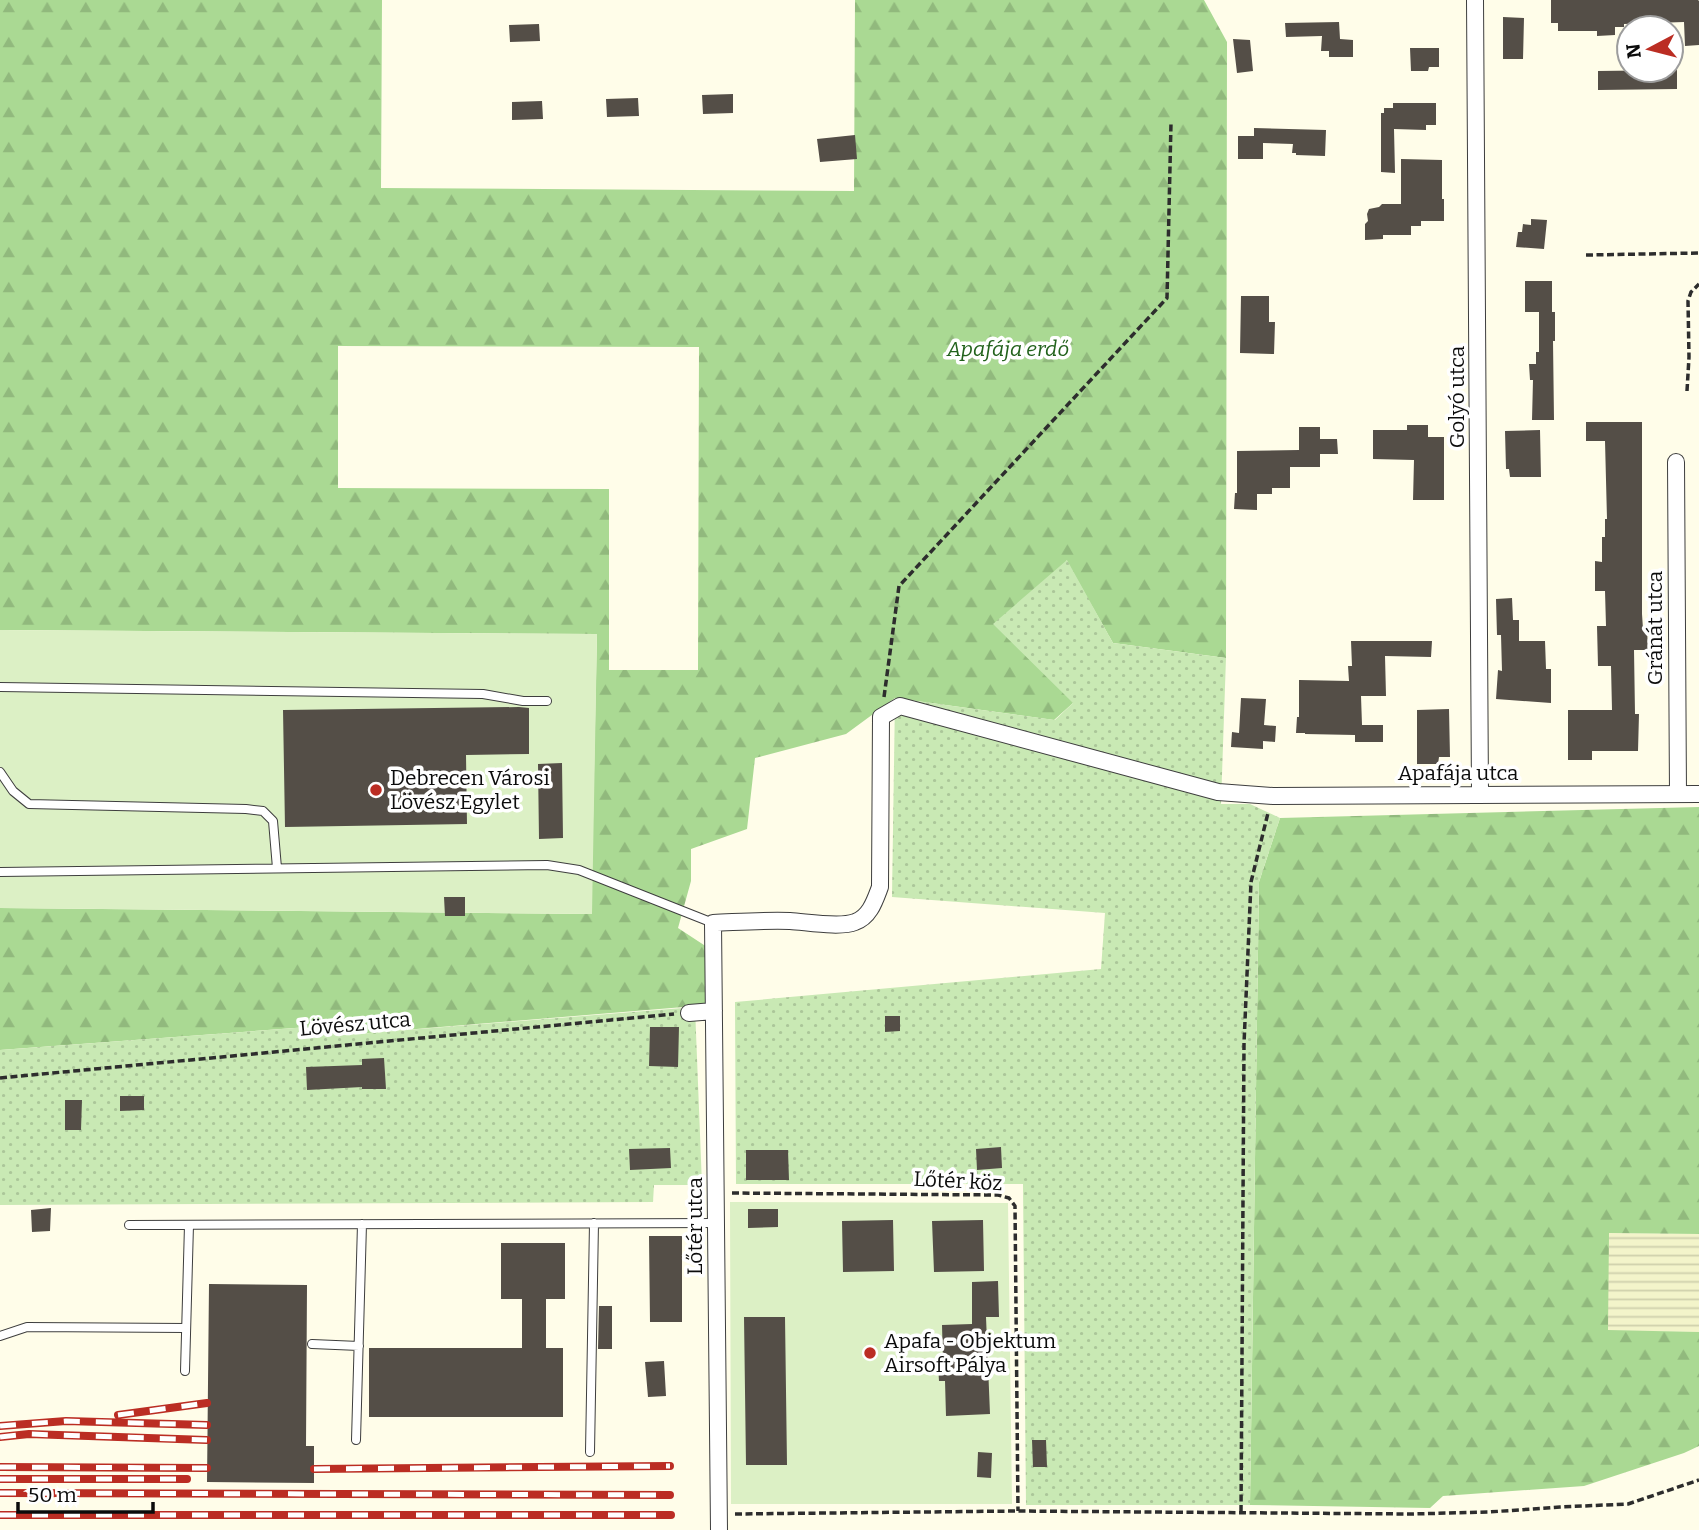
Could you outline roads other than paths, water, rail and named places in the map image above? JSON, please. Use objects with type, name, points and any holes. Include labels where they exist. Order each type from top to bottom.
[{"type":"street","name":"Golyó utca","points":[[1475,0],[1480,794]]},
{"type":"street","name":"Gránát utca","points":[[1676,463],[1678,794]]},
{"type":"street","name":"Apafája utca","points":[[713,923],[788,921],[831,924],[855,922],[865,916],[880,887],[881,717],[900,706],[1218,793],[1273,796],[1699,794]]},
{"type":"street","name":"Lőtér utca","points":[[713,923],[719,1522]]},
{"type":"street","points":[[690,1013],[713,1011]]},
{"type":"lane","points":[[0,687],[483,694],[523,701],[547,701]]},
{"type":"lane","points":[[0,772],[13,791],[29,804],[263,811],[273,821],[277,868]]},
{"type":"lane","points":[[0,872],[547,865],[579,870],[713,923]]},
{"type":"lane","points":[[590,1452],[594,1223]]},
{"type":"lane","points":[[128,1225],[716,1223]]},
{"type":"lane","points":[[356,1440],[362,1224]]},
{"type":"lane","points":[[185,1371],[189,1225]]},
{"type":"lane","points":[[0,1336],[27,1327],[186,1328]]},
{"type":"lane","points":[[312,1344],[359,1346]]},
{"type":"railway","points":[[118,1415],[207,1403]]},
{"type":"railway","points":[[0,1426],[66,1421],[207,1425]]},
{"type":"railway","points":[[0,1437],[29,1434],[207,1440]]},
{"type":"railway","points":[[314,1469],[670,1466]]},
{"type":"railway","points":[[0,1467],[207,1468]]},
{"type":"railway","points":[[0,1479],[187,1479]]},
{"type":"railway","points":[[0,1493],[670,1495]]},
{"type":"railway","points":[[0,1515],[671,1515]]},
{"type":"place","name":"Debrecen Városi Lövész Egylet","points":[[376,790]]},
{"type":"place","name":"Apafa - Objektum Airsoft Pálya","points":[[870,1353]]},
{"type":"park label","name":"Apafája erdő","points":[[1008,349]]}]
